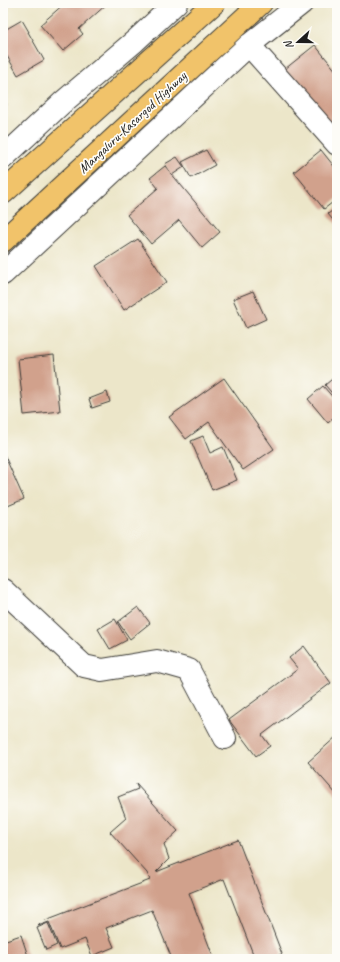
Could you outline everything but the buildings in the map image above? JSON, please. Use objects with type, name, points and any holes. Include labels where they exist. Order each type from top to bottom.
[{"type":"highway","points":[[3,193],[214,3]]},
{"type":"highway","name":"Mangaluru-Kasargod Highway","points":[[3,242],[261,3]]},
{"type":"street","points":[[3,158],[62,103],[135,41],[176,3]]},
{"type":"street","points":[[3,274],[249,45],[302,3]]},
{"type":"street","points":[[249,45],[337,144]]},
{"type":"street","points":[[3,590],[84,666],[102,670],[157,661],[189,670],[225,738]]}]
